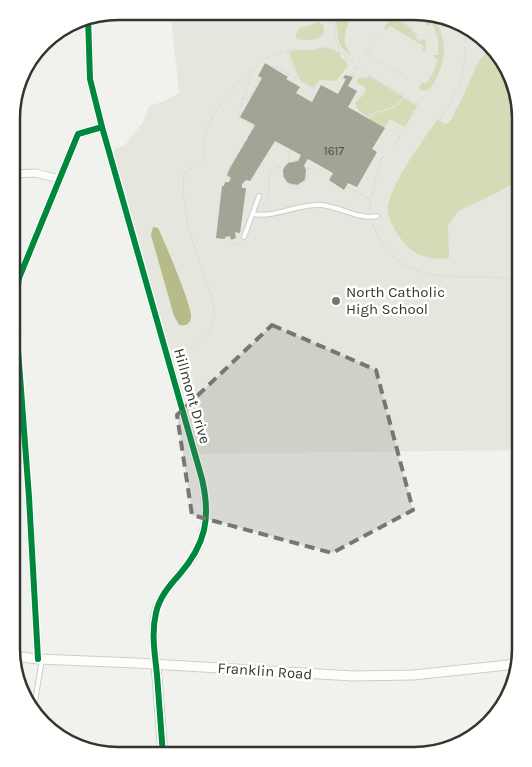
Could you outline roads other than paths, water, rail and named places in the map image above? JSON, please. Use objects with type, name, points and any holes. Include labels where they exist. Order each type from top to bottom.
[{"type":"street","name":"Hillmont Drive","points":[[88,25],[90,79],[200,471],[207,502],[204,531],[199,546],[192,559],[165,592],[157,607],[153,635],[156,664]]},
{"type":"street","points":[[20,275],[78,134],[102,127]]},
{"type":"street","points":[[20,174],[36,173],[58,179]]},
{"type":"street","points":[[20,385],[40,659]]},
{"type":"street","name":"Franklin Road","points":[[21,657],[308,674],[376,676],[413,675],[510,665]]},
{"type":"street","points":[[156,664],[162,747]]},
{"type":"lane","points":[[244,237],[259,196]]},
{"type":"lane","points":[[252,214],[268,216],[301,207],[322,205],[338,208],[363,217],[371,218],[377,216]]},
{"type":"lane","points":[[34,699],[40,659]]},
{"type":"place","name":"North Catholic High School","points":[[336,301]]}]
